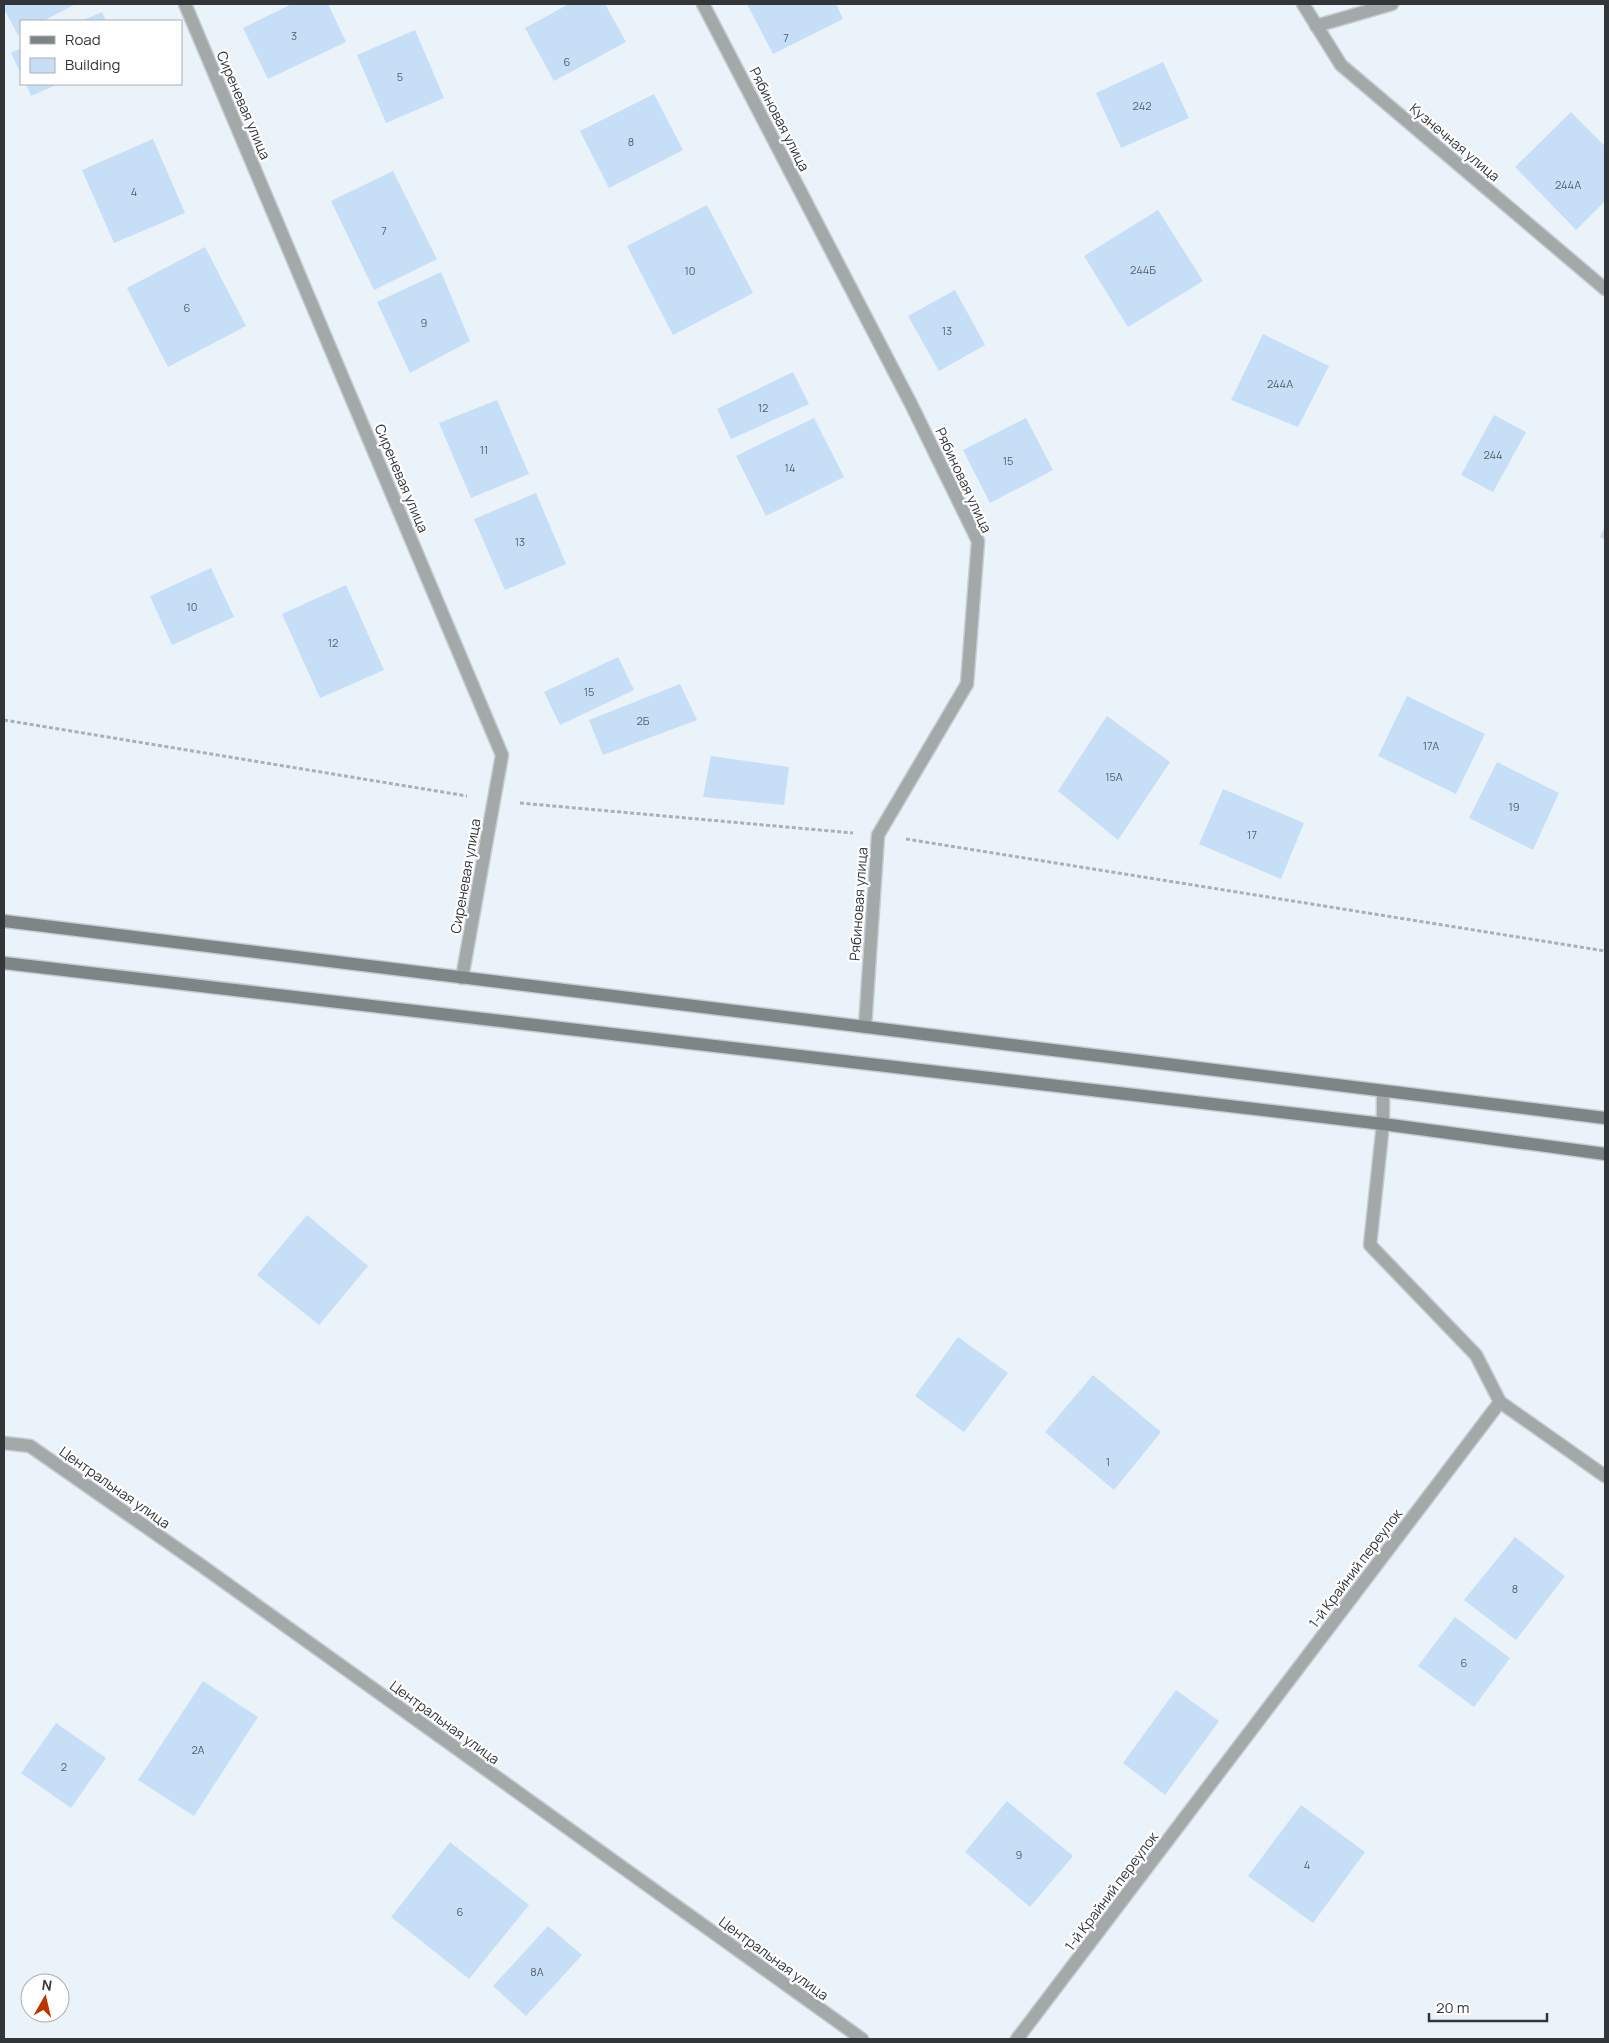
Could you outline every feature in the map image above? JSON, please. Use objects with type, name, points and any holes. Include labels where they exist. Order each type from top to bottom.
[{"type":"main road","points":[[4,921],[1605,1118]]},
{"type":"main road","points":[[4,963],[1383,1124],[1605,1154]]},
{"type":"street","name":"Сиреневая улица","points":[[185,4],[502,755],[462,978]]},
{"type":"street","name":"Рябиновая улица","points":[[703,4],[911,404],[978,541],[967,684],[878,835],[865,1027]]},
{"type":"street","name":"Кузнечная улица","points":[[1303,4],[1341,66],[1605,289]]},
{"type":"street","points":[[1316,26],[1392,4]]},
{"type":"street","points":[[1384,1091],[1383,1124],[1370,1245],[1476,1355],[1500,1402],[1605,1476]]},
{"type":"street","name":"1-й Крайний переулок","points":[[1017,2039],[1500,1402]]},
{"type":"street","name":"Центральная улица","points":[[4,1443],[30,1446],[210,1572],[862,2039]]},
{"type":"path","points":[[4,720],[494,800],[878,835],[1605,951]]},
{"type":"building","points":[[4,4],[76,4],[45,20],[20,20],[20,34],[18,35],[4,9]]},
{"type":"building","points":[[292,4],[328,4],[346,42],[268,79],[243,28]]},
{"type":"building","points":[[569,4],[605,4],[626,42],[554,81],[525,28]]},
{"type":"building","points":[[747,4],[836,4],[843,19],[773,54]]},
{"type":"building","points":[[102,12],[106,20],[83,20]]},
{"type":"building","points":[[415,30],[444,98],[386,123],[357,55]]},
{"type":"building","points":[[20,48],[20,72],[11,53]]},
{"type":"building","points":[[1163,62],[1189,118],[1121,148],[1096,93]]},
{"type":"building","points":[[26,85],[56,85],[31,96]]},
{"type":"building","points":[[654,94],[683,150],[609,188],[580,131]]},
{"type":"building","points":[[1571,112],[1605,146],[1605,201],[1576,230],[1515,167]]},
{"type":"building","points":[[153,139],[185,213],[114,243],[82,170]]},
{"type":"building","points":[[393,171],[437,259],[374,290],[331,201]]},
{"type":"building","points":[[707,205],[753,293],[673,335],[627,246]]},
{"type":"building","points":[[1158,210],[1203,281],[1128,327],[1084,256]]},
{"type":"building","points":[[205,247],[246,326],[168,367],[127,288]]},
{"type":"building","points":[[441,272],[470,341],[410,373],[377,302]]},
{"type":"building","points":[[955,290],[985,345],[939,371],[908,316]]},
{"type":"building","points":[[1263,334],[1329,366],[1298,427],[1231,400]]},
{"type":"building","points":[[793,372],[809,404],[731,439],[717,409]]},
{"type":"building","points":[[497,400],[529,474],[471,498],[439,423]]},
{"type":"building","points":[[1494,415],[1526,432],[1493,492],[1461,475]]},
{"type":"building","points":[[814,418],[844,477],[766,516],[736,456]]},
{"type":"building","points":[[1026,418],[1053,470],[990,503],[963,450]]},
{"type":"building","points":[[536,493],[566,564],[505,590],[474,519]]},
{"type":"building","points":[[1605,526],[1605,540],[1600,537]]},
{"type":"building","points":[[211,568],[234,617],[172,645],[150,596]]},
{"type":"building","points":[[346,585],[384,670],[320,698],[282,614]]},
{"type":"building","points":[[618,657],[634,690],[560,725],[544,692]]},
{"type":"building","points":[[680,684],[697,720],[603,755],[589,720]]},
{"type":"building","points":[[1407,696],[1485,734],[1456,794],[1378,756]]},
{"type":"building","points":[[1107,716],[1170,762],[1118,840],[1058,791]]},
{"type":"building","points":[[711,756],[789,767],[784,805],[703,797]]},
{"type":"building","points":[[1497,762],[1559,793],[1533,850],[1469,818]]},
{"type":"building","points":[[1223,789],[1304,823],[1281,879],[1199,844]]},
{"type":"building","points":[[307,1215],[368,1266],[319,1325],[257,1275]]},
{"type":"building","points":[[958,1337],[1008,1373],[964,1432],[915,1396]]},
{"type":"building","points":[[1093,1375],[1161,1432],[1114,1490],[1045,1432]]},
{"type":"building","points":[[1515,1537],[1565,1576],[1516,1640],[1464,1600]]},
{"type":"building","points":[[1455,1617],[1510,1658],[1474,1707],[1418,1666]]},
{"type":"building","points":[[203,1681],[258,1717],[194,1816],[138,1780]]},
{"type":"building","points":[[1176,1690],[1219,1721],[1165,1795],[1123,1763]]},
{"type":"building","points":[[56,1723],[106,1758],[71,1808],[21,1773]]},
{"type":"building","points":[[1007,1801],[1073,1856],[1030,1907],[965,1852]]},
{"type":"building","points":[[1301,1805],[1365,1852],[1313,1923],[1248,1876]]},
{"type":"building","points":[[450,1842],[529,1905],[469,1979],[391,1917]]},
{"type":"building","points":[[548,1926],[582,1955],[526,2016],[493,1986]]}]
